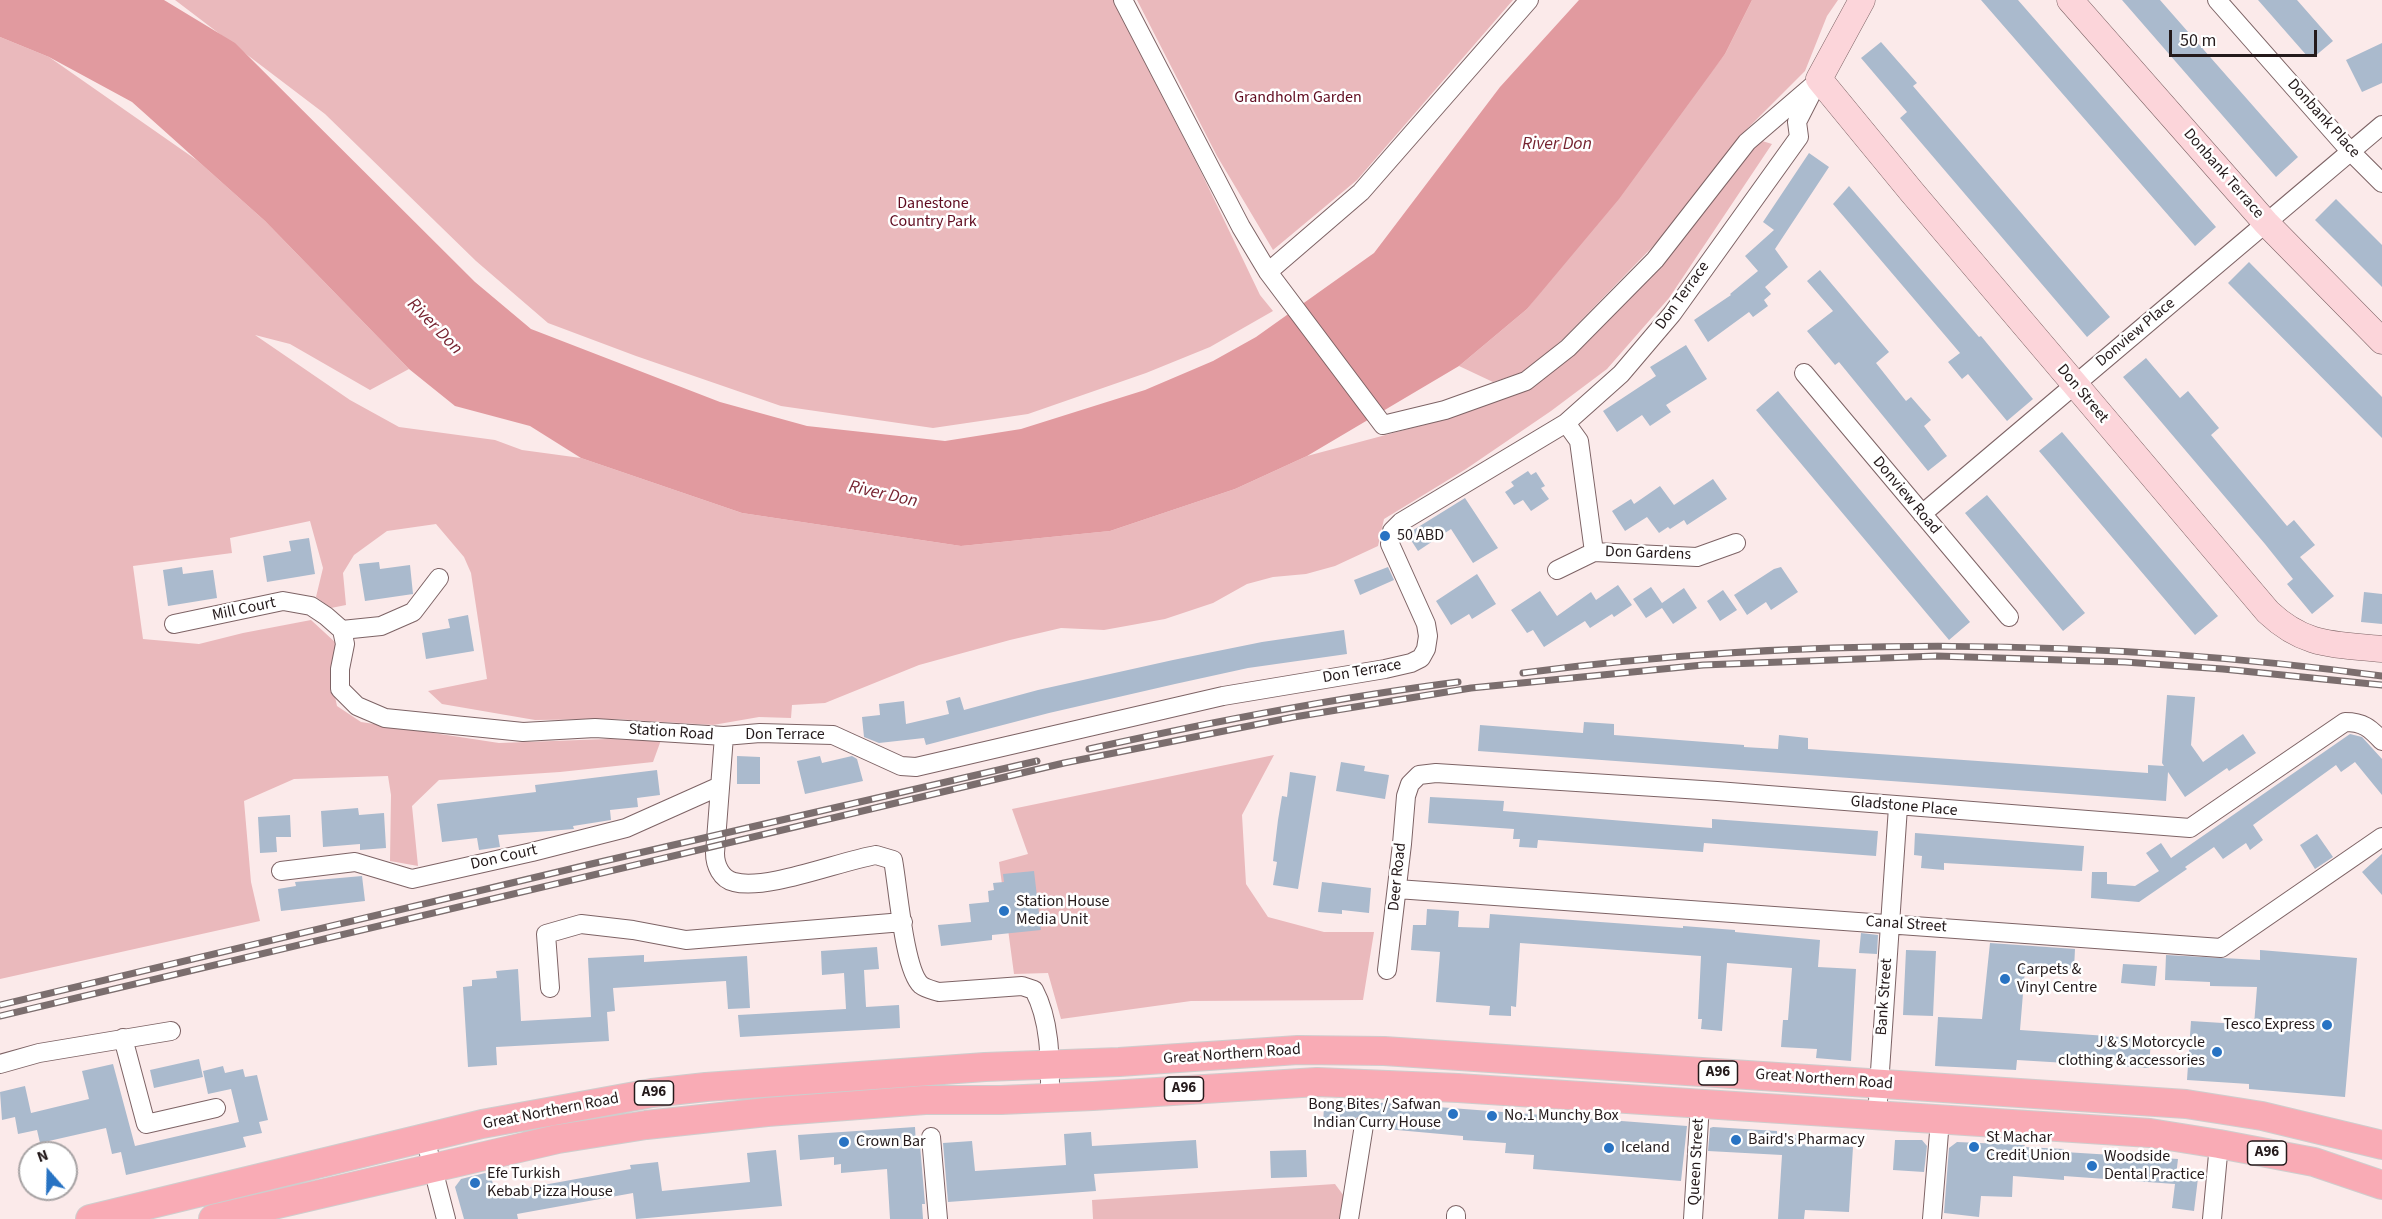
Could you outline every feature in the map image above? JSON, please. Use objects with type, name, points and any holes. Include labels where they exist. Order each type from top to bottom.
[{"type":"main road","name":"Great Northern Road","points":[[90,1219],[425,1138],[582,1105],[695,1088],[985,1067],[1050,1066],[1338,1049],[2186,1104],[2274,1119],[2382,1145]]},
{"type":"main road","name":"Great Northern Road","points":[[213,1219],[558,1139],[767,1112],[925,1100],[1001,1100],[1317,1082],[1387,1084],[1700,1104]]},
{"type":"main road","name":"A96","points":[[1700,1104],[2150,1134],[2314,1162],[2382,1185]]},
{"type":"street","points":[[1124,0],[1241,227],[1272,279],[1383,425],[1445,410],[1526,381],[1568,348],[1655,260],[1747,142],[1819,79],[1862,0]]},
{"type":"street","points":[[1272,279],[1361,192],[1529,0]]},
{"type":"street","name":"Donbank Terrace","points":[[2070,0],[2266,223],[2382,341]]},
{"type":"street","name":"Donbank Place","points":[[2217,0],[2350,151],[2382,183]]},
{"type":"street","name":"Don Street","points":[[1819,79],[2075,385],[2255,597],[2282,625],[2295,634],[2311,640],[2382,648]]},
{"type":"street","name":"Don Terrace","points":[[724,736],[760,733],[832,735],[901,766],[916,767],[1223,696],[1385,669],[1411,663],[1421,658],[1426,649],[1428,630],[1390,544],[1392,531],[1401,522],[1566,423],[1621,374],[1672,314],[1799,137],[1797,123],[1819,79]]},
{"type":"street","name":"Donview Place","points":[[1922,514],[2382,125]]},
{"type":"street","name":"Donview Road","points":[[1804,374],[2009,617]]},
{"type":"street","name":"Don Gardens","points":[[1566,423],[1579,441],[1594,552]]},
{"type":"street","name":"Don Gardens","points":[[1557,570],[1594,552],[1697,556],[1736,543]]},
{"type":"street","points":[[342,630],[381,626],[413,612],[439,578]]},
{"type":"street","name":"Mill Court","points":[[174,624],[283,602],[311,606],[326,615],[342,630]]},
{"type":"street","name":"Station Road","points":[[342,630],[345,644],[340,669],[340,690],[357,706],[385,718],[524,732],[595,728],[724,736],[715,859],[726,878],[732,882],[759,884],[876,855],[886,856],[893,860],[908,953],[916,979],[929,990],[951,992],[1022,986],[1034,990],[1039,998],[1044,1019],[1050,1066],[1050,1097]]},
{"type":"street","name":"Gladstone Place","points":[[1410,784],[1419,775],[1436,773],[1717,790],[1898,807],[2190,828],[2345,722],[2356,722],[2369,727],[2382,741]]},
{"type":"street","name":"Deer Road","points":[[1387,970],[1402,844],[1403,811],[1410,784]]},
{"type":"street","name":"Don Court","points":[[281,871],[355,862],[411,879],[626,828],[720,786]]},
{"type":"street","name":"Bank Street","points":[[1877,1115],[1898,807]]},
{"type":"street","name":"Canal Street","points":[[1397,889],[2221,948],[2382,837]]},
{"type":"street","points":[[550,988],[546,934],[581,924],[633,930],[686,940],[903,922]]},
{"type":"street","points":[[0,1064],[39,1053],[171,1031]]},
{"type":"street","points":[[123,1038],[146,1124],[216,1108]]},
{"type":"street","name":"Queen Street","points":[[1693,1219],[1700,1104]]},
{"type":"street","points":[[1932,1219],[1940,1120]]},
{"type":"street","points":[[1349,1219],[1364,1125]]},
{"type":"street","points":[[931,1137],[938,1219]]},
{"type":"street","points":[[425,1138],[446,1219]]},
{"type":"street","points":[[2212,1219],[2219,1144]]},
{"type":"green space","name":"Danestone Country Park","points":[[175,0],[1113,0],[1201,172],[1260,295],[1273,311],[1210,347],[1146,373],[1028,414],[933,428],[781,406],[548,323],[476,261],[325,114]]},
{"type":"green space","name":"Grandholm Garden","points":[[1137,0],[1513,0],[1357,180],[1273,250],[1217,156]]},
{"type":"green space","points":[[1752,0],[1838,0],[1827,16],[1805,71],[1747,129],[1663,236],[1563,339],[1527,371],[1493,382],[1459,366],[1527,309],[1725,54]]},
{"type":"green space","points":[[0,37],[49,57],[198,161],[265,221],[409,369],[370,390],[290,344],[255,335],[350,400],[399,427],[495,440],[522,450],[581,458],[742,513],[961,546],[1110,531],[1235,489],[1307,456],[1423,425],[1534,384],[1580,349],[1662,264],[1759,140],[1772,144],[1669,298],[1607,369],[1551,411],[1466,469],[1384,519],[1378,546],[1335,566],[1306,574],[1273,577],[1247,584],[1213,603],[1165,619],[1104,630],[1061,628],[919,665],[825,703],[792,705],[791,718],[759,717],[713,725],[614,719],[535,720],[442,704],[428,691],[487,679],[471,573],[464,557],[436,524],[387,531],[354,555],[343,573],[346,605],[331,608],[316,597],[323,568],[310,521],[230,538],[232,553],[133,566],[143,639],[199,644],[311,620],[336,643],[332,683],[337,706],[361,722],[499,743],[607,739],[661,740],[653,762],[560,772],[439,780],[412,806],[418,866],[390,861],[391,795],[388,776],[294,779],[244,801],[251,882],[260,921],[0,979]]},
{"type":"green space","points":[[1274,755],[1242,815],[1246,884],[1268,917],[1324,932],[1374,932],[1363,1000],[1191,1001],[1061,1019],[1048,973],[1014,974],[999,862],[1028,854],[1012,809]]},
{"type":"green space","points":[[1335,1184],[1344,1196],[1341,1219],[1093,1219],[1092,1200]]},
{"type":"water","name":"River Don","points":[[0,0],[164,0],[235,43],[475,282],[531,329],[720,402],[807,426],[945,441],[1021,429],[1145,390],[1213,361],[1256,337],[1374,253],[1500,87],[1579,0],[1752,0],[1725,54],[1619,199],[1527,309],[1459,366],[1307,456],[1235,489],[1110,531],[961,546],[742,513],[581,458],[530,426],[455,406],[409,369],[265,221],[132,102],[49,57],[0,37]]},
{"type":"building","points":[[1981,0],[2018,0],[2216,227],[2195,246]]},
{"type":"building","points":[[2122,0],[2160,0],[2298,157],[2276,177]]},
{"type":"building","points":[[2258,0],[2297,0],[2333,41],[2314,57],[2308,57]]},
{"type":"building","points":[[1881,42],[1917,83],[1913,86],[2110,317],[2087,337],[1900,118],[1907,112],[1861,58]]},
{"type":"building","points":[[2382,43],[2382,83],[2362,92],[2346,60]]},
{"type":"building","points":[[1809,153],[1829,167],[1775,249],[1788,267],[1765,287],[1771,294],[1764,300],[1768,306],[1753,317],[1749,312],[1708,342],[1694,320],[1731,295],[1758,271],[1745,256],[1774,230],[1763,222]]},
{"type":"building","points":[[1849,186],[1979,337],[1981,336],[2033,399],[2007,421],[1968,374],[1962,379],[1948,362],[1960,353],[1833,204]]},
{"type":"building","points":[[2336,199],[2382,245],[2382,287],[2315,220]]},
{"type":"building","points":[[2249,262],[2382,397],[2382,438],[2228,283]]},
{"type":"building","points":[[1820,270],[1889,352],[1876,363],[1906,401],[1911,397],[1931,420],[1924,426],[1947,456],[1928,471],[1839,362],[1835,365],[1807,331],[1833,311],[1807,281]]},
{"type":"building","points":[[1686,345],[1707,379],[1666,405],[1671,412],[1650,426],[1642,415],[1617,432],[1603,411],[1656,376],[1650,367]]},
{"type":"building","points":[[2146,358],[2180,398],[2188,391],[2219,428],[2211,435],[2287,526],[2294,520],[2315,545],[2300,557],[2334,596],[2312,614],[2287,584],[2293,579],[2123,377]]},
{"type":"building","points":[[1778,391],[1970,622],[1949,640],[1756,410]]},
{"type":"building","points":[[2062,432],[2218,616],[2195,635],[2039,451]]},
{"type":"building","points":[[1528,471],[1531,475],[1536,472],[1545,486],[1541,488],[1549,499],[1531,511],[1523,500],[1514,505],[1505,492],[1514,486],[1511,482]]},
{"type":"building","points":[[1713,479],[1727,499],[1687,525],[1684,520],[1659,533],[1647,517],[1625,531],[1612,511],[1631,499],[1634,504],[1660,486],[1674,505]]},
{"type":"building","points":[[1987,495],[2085,613],[2063,631],[1965,513]]},
{"type":"building","points":[[1465,498],[1498,548],[1473,563],[1451,529],[1418,551],[1407,534]]},
{"type":"building","points":[[309,538],[315,574],[267,582],[263,556],[291,551],[289,541]]},
{"type":"building","points":[[379,562],[380,569],[410,565],[413,594],[365,601],[359,564]]},
{"type":"building","points":[[182,567],[183,574],[213,570],[217,598],[168,606],[163,570]]},
{"type":"building","points":[[1388,567],[1394,580],[1360,595],[1354,580]]},
{"type":"building","points":[[1781,567],[1798,592],[1771,610],[1766,602],[1747,615],[1734,595],[1774,569]]},
{"type":"building","points":[[1477,574],[1496,604],[1472,619],[1469,614],[1451,625],[1436,601]]},
{"type":"building","points":[[1618,585],[1632,605],[1614,617],[1612,614],[1590,628],[1585,621],[1544,647],[1533,630],[1527,633],[1511,610],[1540,591],[1557,616],[1591,592],[1596,600]]},
{"type":"building","points":[[1651,587],[1662,603],[1684,588],[1697,608],[1673,624],[1662,608],[1646,618],[1633,599]]},
{"type":"building","points":[[1723,590],[1737,610],[1720,621],[1707,601]]},
{"type":"building","points":[[2364,592],[2382,594],[2382,624],[2361,622]]},
{"type":"building","points":[[468,615],[474,651],[426,659],[422,633],[450,628],[448,619]]},
{"type":"building","points":[[1344,630],[1347,654],[1248,668],[1049,713],[926,745],[924,738],[879,743],[864,737],[862,717],[880,715],[879,704],[904,701],[906,724],[949,714],[946,701],[960,697],[964,710],[1038,690],[1173,660],[1262,642]]},
{"type":"building","points":[[2167,695],[2195,697],[2191,745],[2203,762],[2243,734],[2256,753],[2229,771],[2227,768],[2185,797],[2168,772],[2166,801],[1478,751],[1480,725],[1583,733],[1584,722],[1614,724],[1614,735],[1744,745],[1744,747],[1778,749],[1779,735],[1808,738],[1808,749],[2148,773],[2148,765],[2164,766],[2162,763]]},
{"type":"building","points":[[2350,734],[2362,737],[2382,759],[2382,795],[2355,762],[2341,772],[2336,765],[2253,825],[2263,840],[2250,850],[2246,843],[2223,859],[2214,847],[2139,902],[2091,898],[2092,872],[2107,872],[2107,884],[2135,886],[2159,871],[2146,853],[2161,843],[2171,858]]},
{"type":"building","points":[[737,756],[760,757],[760,784],[737,784]]},
{"type":"building","points":[[820,756],[822,763],[852,756],[857,759],[863,781],[805,794],[797,761]]},
{"type":"building","points":[[1341,762],[1365,766],[1364,771],[1389,775],[1385,799],[1336,791]]},
{"type":"building","points":[[657,770],[660,795],[637,798],[638,807],[610,810],[611,820],[573,826],[574,829],[498,835],[500,847],[479,850],[477,838],[442,842],[437,804],[536,792],[535,785]]},
{"type":"building","points":[[1290,772],[1316,776],[1298,889],[1273,885],[1277,862],[1273,861],[1278,820],[1282,796],[1287,797]]},
{"type":"building","points":[[1430,797],[1504,801],[1503,811],[1712,828],[1712,819],[1878,831],[1876,856],[1704,843],[1703,852],[1538,840],[1537,848],[1519,847],[1520,839],[1513,839],[1514,829],[1428,823]]},
{"type":"building","points":[[358,808],[359,815],[384,813],[386,848],[360,850],[360,844],[323,847],[321,811]]},
{"type":"building","points":[[290,815],[291,837],[276,837],[277,852],[260,853],[258,817]]},
{"type":"building","points":[[1915,833],[2084,846],[2082,871],[1944,863],[1944,870],[1921,868],[1922,856],[1914,855]]},
{"type":"building","points":[[2317,834],[2333,857],[2315,869],[2300,845]]},
{"type":"building","points":[[2382,854],[2382,895],[2362,872]]},
{"type":"building","name":"Station House Media Unit","points":[[1034,871],[1041,930],[992,935],[992,940],[941,946],[938,925],[971,922],[969,904],[989,902],[988,891],[994,890],[993,883],[1004,882],[1003,874]]},
{"type":"building","points":[[362,876],[365,901],[281,911],[278,889],[296,886],[295,882]]},
{"type":"building","points":[[1322,882],[1371,888],[1369,913],[1342,910],[1342,914],[1318,912]]},
{"type":"building","points":[[1427,909],[1459,911],[1458,927],[1489,928],[1490,914],[1735,930],[1735,932],[1820,940],[1818,967],[1856,969],[1851,1061],[1816,1058],[1817,1049],[1781,1047],[1783,1020],[1788,1020],[1792,968],[1727,963],[1722,1031],[1701,1029],[1702,1019],[1698,1019],[1701,956],[1520,943],[1516,1007],[1511,1006],[1511,1016],[1489,1015],[1490,1006],[1436,1002],[1440,952],[1411,950],[1413,925],[1426,925]]},
{"type":"building","points":[[1861,933],[1878,935],[1877,954],[1859,953]]},
{"type":"building","points":[[1990,943],[2075,949],[2074,969],[2025,969],[2020,1030],[2151,1039],[2149,1068],[2017,1060],[2016,1070],[1935,1066],[1938,1017],[1982,1019]]},
{"type":"building","points":[[877,947],[879,969],[864,970],[866,1007],[899,1005],[900,1028],[740,1037],[738,1015],[846,1009],[844,973],[822,975],[821,951]]},
{"type":"building","points":[[1906,950],[1936,951],[1933,1016],[1903,1015]]},
{"type":"building","points":[[2260,950],[2357,958],[2345,1097],[2249,1089],[2249,1084],[2187,1080],[2191,1021],[2254,1025],[2257,987],[2210,986],[2210,982],[2165,980],[2166,955],[2260,960]]},
{"type":"building","points":[[644,955],[644,962],[747,956],[750,1008],[728,1009],[726,981],[613,988],[615,1011],[607,1012],[609,1041],[496,1047],[497,1065],[468,1067],[463,987],[472,986],[472,980],[497,978],[496,971],[518,969],[521,1021],[591,1017],[588,958]]},
{"type":"building","points":[[2123,964],[2157,966],[2155,986],[2121,983]]},
{"type":"building","points":[[199,1059],[203,1077],[154,1088],[150,1070]]},
{"type":"building","points":[[113,1064],[135,1146],[239,1122],[231,1089],[208,1094],[203,1071],[223,1066],[225,1073],[243,1069],[245,1077],[257,1075],[268,1120],[259,1122],[262,1133],[243,1137],[246,1147],[126,1175],[121,1152],[112,1154],[106,1128],[40,1141],[37,1130],[18,1134],[15,1117],[2,1120],[0,1092],[25,1086],[31,1113],[89,1099],[82,1071]]},
{"type":"building","points":[[1372,1102],[1687,1126],[1681,1181],[1533,1169],[1534,1155],[1505,1153],[1506,1143],[1463,1140],[1463,1136],[1375,1128],[1374,1120],[1365,1114],[1356,1118],[1352,1128],[1323,1127],[1324,1104],[1372,1106]]},
{"type":"building","points":[[915,1127],[916,1145],[920,1145],[925,1204],[922,1204],[923,1219],[890,1219],[887,1169],[841,1173],[841,1164],[834,1165],[834,1157],[800,1160],[798,1135]]},
{"type":"building","points":[[1710,1128],[1777,1131],[1777,1134],[1799,1135],[1799,1144],[1853,1147],[1849,1212],[1805,1210],[1804,1219],[1778,1219],[1782,1155],[1708,1151]]},
{"type":"building","points":[[1091,1132],[1092,1146],[1196,1140],[1198,1168],[1094,1174],[1096,1191],[948,1202],[943,1143],[972,1141],[975,1171],[1066,1165],[1064,1134]]},
{"type":"building","points":[[1895,1140],[1922,1140],[1927,1146],[1924,1172],[1893,1170]]},
{"type":"building","points":[[1957,1142],[2025,1145],[2024,1147],[2064,1149],[2064,1152],[2178,1159],[2176,1176],[2198,1178],[2194,1211],[2172,1208],[2175,1184],[2064,1176],[2064,1180],[2013,1176],[2012,1197],[1981,1196],[1979,1217],[1944,1213],[1949,1148]]},
{"type":"building","points":[[776,1150],[782,1206],[636,1219],[633,1193],[517,1214],[518,1219],[464,1219],[455,1187],[461,1179],[485,1173],[491,1177],[495,1191],[516,1190],[631,1169],[630,1165],[658,1162],[662,1191],[750,1182],[747,1153]]},
{"type":"building","points":[[1306,1150],[1307,1177],[1271,1178],[1270,1151]]},
{"type":"railway","points":[[1523,673],[1629,661],[1737,653],[1953,646],[2169,654],[2276,663],[2382,676]]},
{"type":"railway","points":[[0,1016],[1064,763],[1294,717],[1471,688],[1703,665],[1936,656],[2125,662],[2382,685]]},
{"type":"railway","points":[[1089,749],[1273,711],[1458,682]]},
{"type":"railway","points":[[0,1005],[587,865],[1037,761]]},
{"type":"place","name":"50 ABD","points":[[1385,536]]},
{"type":"place","name":"Station House Media Unit","points":[[1004,911]]},
{"type":"place","name":"Carpets & Vinyl Centre","points":[[2005,979]]},
{"type":"place","name":"Tesco Express","points":[[2327,1025]]},
{"type":"place","name":"J & S Motorcycle clothing & accessories","points":[[2217,1052]]},
{"type":"place","name":"Bong Bites / Safwan Indian Curry House","points":[[1453,1114]]},
{"type":"place","name":"No.1 Munchy Box","points":[[1492,1116]]},
{"type":"place","name":"Baird's Pharmacy","points":[[1736,1140]]},
{"type":"place","name":"Crown Bar","points":[[844,1142]]},
{"type":"place","name":"St Machar Credit Union","points":[[1974,1147]]},
{"type":"place","name":"Iceland","points":[[1609,1148]]},
{"type":"place","name":"Woodside Dental Practice","points":[[2092,1166]]},
{"type":"place","name":"Efe Turkish Kebab Pizza House","points":[[475,1183]]}]
